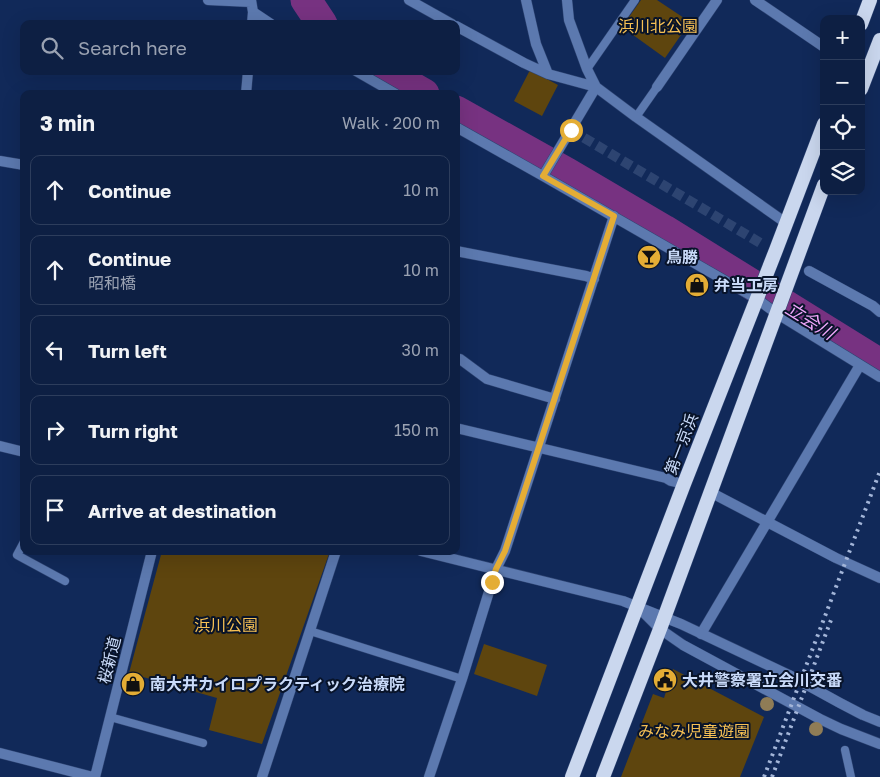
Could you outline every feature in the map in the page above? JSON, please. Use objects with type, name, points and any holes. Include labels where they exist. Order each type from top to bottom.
[{"type":"highway","points":[[864,15],[870,0]]},
{"type":"highway","points":[[865,82],[876,63],[880,40]]},
{"type":"highway","name":"第一京浜","points":[[572,777],[820,135]]},
{"type":"highway","points":[[603,777],[820,195]]},
{"type":"street","points":[[208,0],[251,4],[267,20]]},
{"type":"street","points":[[409,0],[445,20]]},
{"type":"street","points":[[526,0],[536,44],[548,74]]},
{"type":"street","points":[[567,0],[569,20],[587,69],[596,87]]},
{"type":"street","points":[[657,87],[717,0]]},
{"type":"street","points":[[755,0],[820,44]]},
{"type":"street","points":[[251,4],[252,20]]},
{"type":"street","points":[[460,28],[548,74],[596,87],[786,224]]},
{"type":"street","points":[[246,90],[248,75]]},
{"type":"street","points":[[363,75],[389,90]]},
{"type":"street","points":[[545,173],[596,87]]},
{"type":"street","points":[[460,129],[545,173],[614,216],[758,296],[880,377]]},
{"type":"street","points":[[0,161],[20,164]]},
{"type":"street","points":[[429,777],[496,569],[505,551],[614,216]]},
{"type":"street","points":[[460,251],[594,279]]},
{"type":"street","points":[[809,271],[874,306],[880,312]]},
{"type":"street","points":[[460,359],[487,379],[555,399]]},
{"type":"street","points":[[701,634],[860,365]]},
{"type":"street","points":[[460,429],[666,478],[684,484]]},
{"type":"street","points":[[0,446],[20,451]]},
{"type":"street","points":[[710,492],[836,558],[879,576]]},
{"type":"street","name":"桜新道","points":[[94,777],[151,555]]},
{"type":"street","points":[[262,777],[335,555]]},
{"type":"street","points":[[437,555],[637,606],[662,623],[683,645],[820,719],[880,744]]},
{"type":"street","points":[[662,623],[701,634],[789,675],[863,715],[880,722]]},
{"type":"street","points":[[0,753],[94,777]]},
{"type":"lane","points":[[587,69],[634,0]]},
{"type":"lane","points":[[636,117],[657,87]]},
{"type":"lane","points":[[20,549],[17,554],[64,581]]},
{"type":"lane","points":[[310,631],[462,679]]},
{"type":"lane","points":[[110,717],[203,743]]},
{"type":"lane","points":[[845,750],[851,777]]},
{"type":"green space","name":"浜川北公園","points":[[641,0],[657,0],[690,22],[665,58],[622,27]]},
{"type":"green space","points":[[530,70],[558,85],[542,116],[514,101]]},
{"type":"green space","name":"浜川公園","points":[[161,555],[329,555],[262,744],[209,730],[217,698],[129,673]]},
{"type":"green space","points":[[484,644],[547,665],[537,696],[474,674]]},
{"type":"green space","name":"みなみ児童遊園","points":[[673,669],[764,717],[740,777],[621,777],[653,694],[664,698]]},
{"type":"waterway","name":"立会川","points":[[306,0],[319,20]]},
{"type":"waterway","name":"立会川","points":[[391,75],[417,90]]},
{"type":"waterway","name":"立会川","points":[[460,113],[664,230],[880,364]]},
{"type":"tunnel","points":[[571,130],[762,244]]},
{"type":"railway","points":[[764,777],[880,471]]},
{"type":"railway","points":[[772,777],[831,620]]},
{"type":"place","name":"鳥勝","points":[[649,257]]},
{"type":"place","name":"弁当工房","points":[[697,285]]},
{"type":"place","name":"大井警察署立会川交番","points":[[665,680]]},
{"type":"place","name":"南大井カイロプラクティック治療院","points":[[133,684]]},
{"type":"route","points":[[492,582],[505,551],[614,216],[543,176],[571,130]]}]
